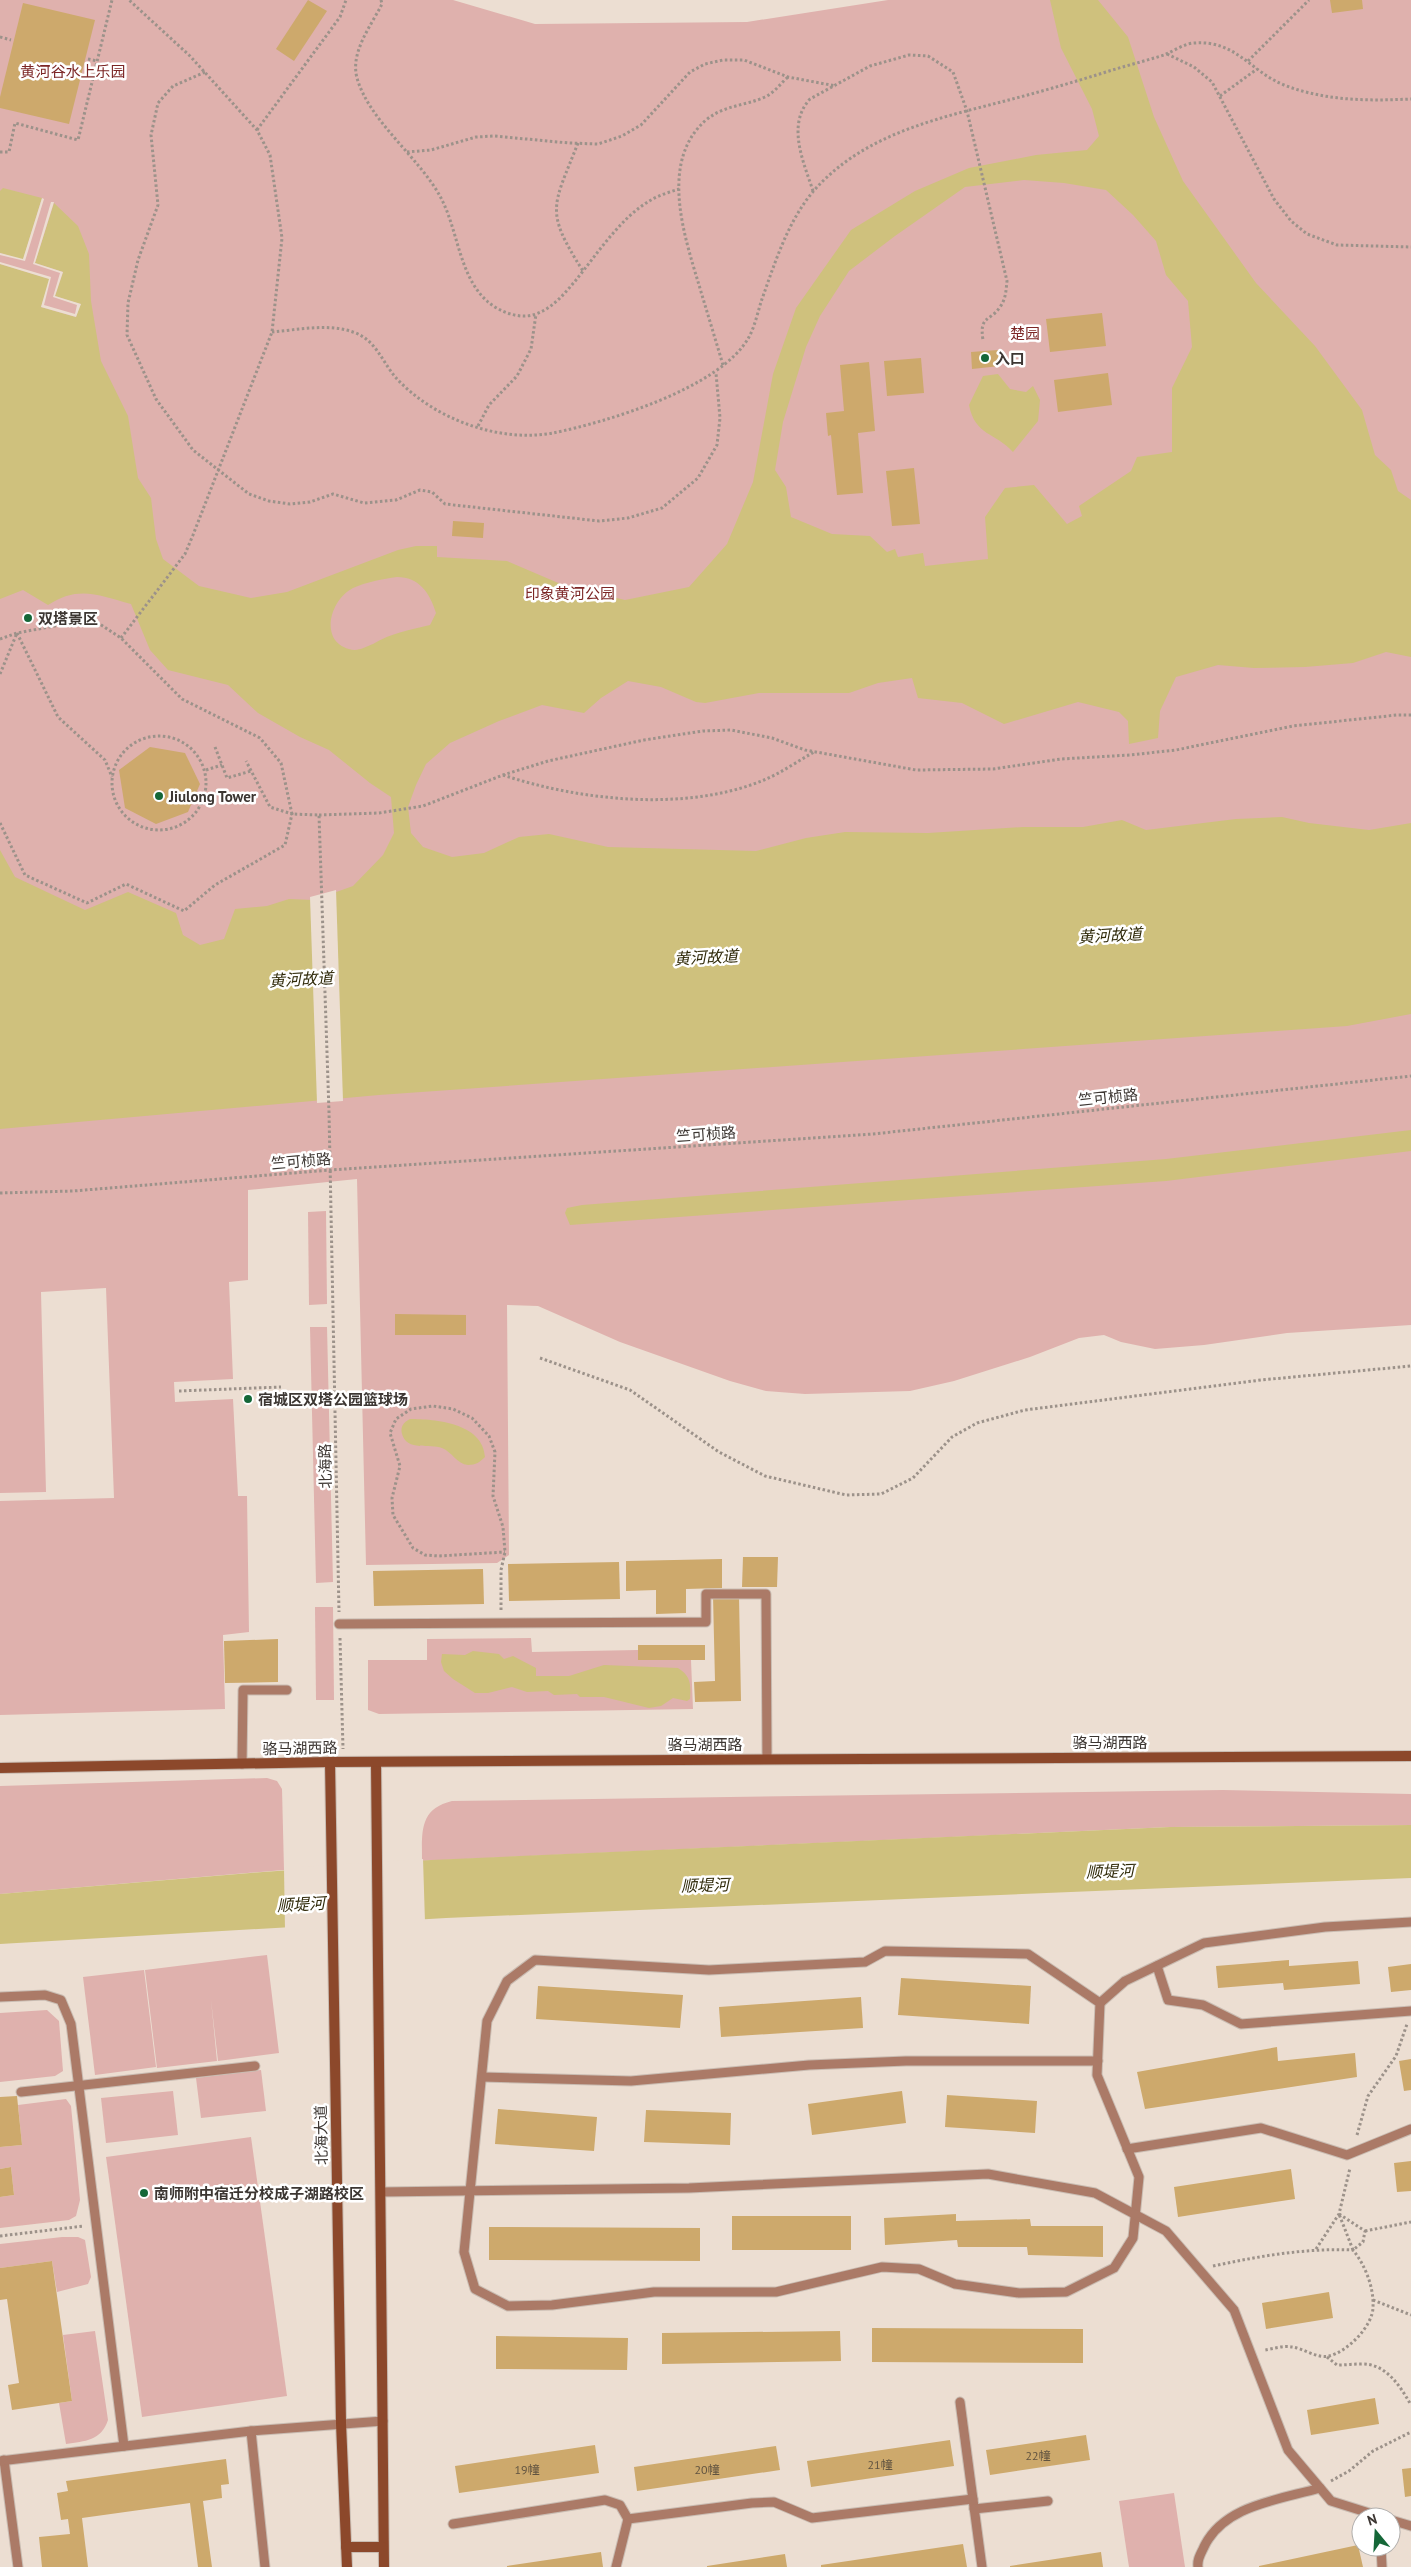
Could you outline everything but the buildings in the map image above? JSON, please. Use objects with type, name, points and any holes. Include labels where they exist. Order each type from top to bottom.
[{"type":"street","name":"骆马湖西路","points":[[0,1768],[330,1762],[1411,1756]]},
{"type":"street","name":"北海大道","points":[[330,1762],[340,2423],[347,2567]]},
{"type":"street","points":[[376,1762],[384,2567]]},
{"type":"street","points":[[346,2546],[383,2547]]},
{"type":"lane","points":[[339,1624],[706,1622],[706,1594],[766,1594],[767,1759]]},
{"type":"lane","points":[[242,1764],[243,1690],[287,1690]]},
{"type":"lane","points":[[1100,2003],[1028,1954],[885,1951],[865,1962],[709,1970],[535,1960],[506,1981],[487,2021],[472,2192],[464,2252],[475,2289],[508,2306],[552,2305],[654,2292],[776,2292],[882,2267],[919,2269],[955,2284],[1019,2293],[1066,2292],[1114,2268],[1133,2238],[1139,2177],[1098,2076],[1100,2003],[1125,1981],[1204,1943],[1325,1927],[1411,1922]]},
{"type":"lane","points":[[1156,1966],[1168,2000],[1203,2005],[1241,2024],[1411,2010]]},
{"type":"lane","points":[[0,1997],[45,1995],[61,2000],[72,2024],[124,2446]]},
{"type":"lane","points":[[482,2077],[631,2081],[809,2065],[886,2062],[1098,2061]]},
{"type":"lane","points":[[21,2092],[255,2066]]},
{"type":"lane","points":[[1127,2149],[1261,2128],[1347,2155],[1411,2129]]},
{"type":"lane","points":[[381,2192],[689,2188],[988,2174],[1095,2193],[1166,2232],[1234,2310],[1288,2450],[1331,2501],[1351,2507]]},
{"type":"lane","points":[[960,2402],[982,2567]]},
{"type":"lane","points":[[18,2567],[2,2460],[251,2431],[382,2421]]},
{"type":"lane","points":[[251,2431],[265,2567]]},
{"type":"lane","points":[[1198,2567],[1197,2562],[1209,2535],[1234,2513],[1320,2488]]},
{"type":"lane","points":[[628,2519],[752,2503],[774,2502],[812,2518],[972,2499]]},
{"type":"lane","points":[[453,2524],[605,2500],[620,2505],[628,2519],[616,2567]]},
{"type":"lane","points":[[974,2509],[1048,2500]]},
{"type":"path","points":[[0,152],[9,152],[15,123],[78,140],[112,0]]},
{"type":"path","points":[[121,638],[185,554],[272,332],[282,238],[270,155],[257,130],[205,72],[129,0]]},
{"type":"path","points":[[257,130],[340,17],[346,0]]},
{"type":"path","points":[[381,0],[382,4],[362,42],[355,61],[357,77],[379,118],[442,199],[475,286],[487,301],[504,313],[521,316],[536,314],[559,300],[630,215],[650,200],[679,189]]},
{"type":"path","points":[[1248,61],[1309,0]]},
{"type":"path","points":[[0,37],[11,40]]},
{"type":"path","points":[[272,332],[322,328],[352,332],[375,345],[396,378],[424,402],[464,423],[504,433],[550,433],[671,397],[716,373],[748,338],[788,230],[813,192],[825,178],[865,149],[907,128],[1059,87],[1167,54],[1193,42],[1225,46],[1281,84],[1323,97],[1384,100],[1411,99]]},
{"type":"path","points":[[1167,54],[1194,67],[1212,82],[1274,199],[1291,221],[1307,234],[1337,245],[1411,247]]},
{"type":"path","points":[[813,192],[798,141],[797,126],[803,107],[810,100],[870,66],[909,55],[928,56],[953,72],[967,111],[1008,281],[1006,298],[999,309],[987,318],[981,329],[983,340]]},
{"type":"path","points":[[88,59],[97,61]]},
{"type":"path","points":[[407,152],[431,150],[476,137],[494,136],[598,144],[622,136],[641,125],[690,72],[705,64],[724,60],[744,60],[788,77],[837,86]]},
{"type":"path","points":[[1220,96],[1257,69]]},
{"type":"path","points":[[205,72],[173,86],[158,103],[151,136],[158,205],[138,260],[130,294],[127,335],[156,398],[174,426],[193,450],[249,494],[269,501],[290,504],[310,502],[334,494],[364,503],[390,500],[420,490],[432,492],[445,504],[599,521],[628,518],[662,508],[698,478],[717,445],[720,418],[716,373]]},
{"type":"path","points":[[723,366],[683,231],[679,189],[684,155],[692,136],[706,121],[721,110],[767,96],[788,77]]},
{"type":"path","points":[[578,143],[556,200],[556,222],[564,241],[583,271]]},
{"type":"path","points":[[478,426],[489,404],[516,376],[531,349],[536,314]]},
{"type":"path","points":[[0,639],[17,632],[92,619],[121,638],[182,699],[260,738],[281,763],[292,814],[285,845],[215,885],[184,911],[126,884],[86,903],[25,875],[0,823]]},
{"type":"path","points":[[0,674],[17,632]]},
{"type":"path","points":[[17,632],[58,717],[105,760],[112,777]]},
{"type":"path","points":[[246,761],[270,807],[292,814],[379,813],[423,806],[503,774],[548,761],[644,740],[702,731],[731,730],[772,738],[814,752],[916,770],[993,769],[1062,759],[1176,750],[1293,726],[1411,715]]},
{"type":"path","points":[[156,735],[172,737],[187,744],[199,756],[206,770],[207,787],[203,803],[194,815],[183,824],[169,829],[154,830],[139,826],[127,818],[117,806],[112,792],[112,777],[116,761],[126,748],[140,739],[156,735]]},
{"type":"path","points":[[215,747],[227,778],[251,770]]},
{"type":"path","points":[[503,774],[537,786],[612,797],[675,800],[720,793],[765,780],[814,752]]},
{"type":"path","points":[[206,770],[222,764]]},
{"type":"path","name":"北海路","points":[[319,815],[330,1170],[343,1762]]},
{"type":"path","name":"竺可桢路","points":[[0,1194],[73,1191],[330,1170],[873,1134],[1411,1076]]},
{"type":"path","points":[[540,1358],[630,1390],[719,1452],[765,1476],[846,1495],[881,1494],[913,1478],[952,1436],[977,1423],[1025,1410],[1172,1393],[1260,1380],[1411,1366]]},
{"type":"path","points":[[179,1391],[281,1387]]},
{"type":"path","points":[[501,1623],[501,1570],[506,1552],[503,1527],[493,1496],[495,1452],[489,1436],[472,1418],[453,1409],[433,1406],[411,1409],[396,1419],[390,1434],[400,1466],[392,1498],[393,1515],[413,1548],[426,1555],[439,1556],[506,1552]]},
{"type":"path","points":[[1316,2249],[1339,2214],[1368,2096],[1396,2056],[1403,2040],[1411,2010]]},
{"type":"path","points":[[1339,2214],[1365,2231],[1411,2222]]},
{"type":"path","points":[[1326,2357],[1340,2352],[1355,2342],[1374,2309],[1362,2262],[1353,2250],[1339,2214]]},
{"type":"path","points":[[0,2236],[96,2224]]},
{"type":"path","points":[[1198,2269],[1278,2253],[1316,2249],[1353,2250],[1362,2242],[1365,2231]]},
{"type":"path","points":[[1373,2300],[1411,2315]]},
{"type":"path","points":[[1251,2355],[1291,2346],[1326,2357],[1337,2365],[1376,2366],[1400,2386],[1411,2405]]},
{"type":"path","points":[[1320,2488],[1349,2471],[1373,2451],[1411,2432]]},
{"type":"green space","name":"印象黄河公园","points":[[0,0],[453,0],[535,24],[747,22],[888,0],[1411,0],[1411,1325],[1287,1333],[1204,1345],[1155,1349],[1121,1342],[1104,1335],[1079,1338],[1030,1357],[954,1381],[910,1391],[805,1394],[766,1391],[730,1381],[620,1342],[538,1306],[507,1305],[509,1555],[497,1563],[366,1565],[357,1179],[248,1190],[248,1280],[229,1282],[233,1379],[174,1382],[175,1402],[233,1399],[238,1496],[247,1496],[249,1632],[223,1635],[225,1709],[0,1715],[0,1501],[114,1498],[106,1288],[41,1292],[46,1492],[0,1493]]},
{"type":"green space","points":[[326,1211],[327,1304],[309,1305],[308,1212]]},
{"type":"green space","points":[[310,1327],[327,1327],[333,1582],[316,1583]]},
{"type":"green space","points":[[315,1607],[333,1607],[334,1700],[316,1700]]},
{"type":"green space","points":[[531,1638],[532,1652],[638,1650],[691,1660],[693,1709],[379,1714],[368,1710],[368,1660],[427,1660],[427,1639]]},
{"type":"green space","points":[[267,1778],[277,1781],[282,1789],[284,1870],[0,1894],[0,1786]]},
{"type":"green space","points":[[1223,1790],[1411,1794],[1411,1825],[1170,1827],[422,1861],[423,1831],[428,1816],[441,1805],[452,1801]]},
{"type":"green space","points":[[267,1955],[279,2053],[218,2061],[211,2000],[217,2061],[157,2068],[145,1970]]},
{"type":"green space","points":[[144,1970],[156,2067],[95,2075],[83,1977]]},
{"type":"green space","points":[[47,2010],[59,2021],[63,2071],[55,2076],[0,2082],[0,2013]]},
{"type":"green space","points":[[261,2070],[266,2111],[201,2118],[196,2078]]},
{"type":"green space","points":[[173,2091],[178,2135],[106,2143],[101,2098]]},
{"type":"green space","points":[[66,2099],[71,2106],[80,2200],[76,2216],[69,2220],[0,2228],[0,2197],[14,2195],[11,2167],[0,2169],[0,2147],[22,2145],[18,2105]]},
{"type":"green space","points":[[251,2137],[287,2396],[142,2417],[106,2157]]},
{"type":"green space","points":[[78,2237],[85,2240],[91,2277],[88,2284],[57,2292],[52,2261],[0,2268],[0,2244]]},
{"type":"green space","points":[[95,2331],[108,2420],[97,2436],[86,2441],[66,2444],[59,2403],[72,2401],[63,2335]]},
{"type":"green space","points":[[1174,2493],[1185,2567],[1129,2567],[1119,2501]]},
{"type":"water","name":"黄河故道","points":[[1050,0],[1098,0],[1128,37],[1154,117],[1183,181],[1256,283],[1315,346],[1362,410],[1375,455],[1391,470],[1398,491],[1411,500],[1411,657],[1386,652],[1353,663],[1305,667],[1254,668],[1218,665],[1176,677],[1160,711],[1158,738],[1129,744],[1128,721],[1119,712],[1078,702],[1004,724],[962,703],[918,698],[912,678],[878,683],[849,693],[759,693],[705,703],[696,702],[661,687],[628,681],[601,698],[584,713],[542,705],[499,721],[450,743],[426,764],[416,785],[408,807],[411,833],[423,847],[452,857],[484,853],[519,837],[549,834],[608,847],[756,851],[806,838],[845,832],[928,833],[1023,827],[1083,827],[1122,820],[1146,830],[1236,819],[1282,817],[1309,823],[1369,830],[1411,823],[1411,1014],[1347,1026],[379,1095],[0,1129],[0,850],[15,877],[85,910],[128,892],[176,913],[183,935],[200,945],[224,939],[235,909],[267,906],[289,899],[314,900],[353,886],[383,855],[394,833],[391,797],[370,783],[329,750],[300,737],[258,713],[228,685],[168,670],[150,650],[131,604],[99,595],[79,594],[69,595],[48,605],[23,590],[0,599],[0,264],[50,279],[41,307],[76,317],[80,304],[55,296],[63,272],[35,263],[54,203],[78,226],[89,254],[91,301],[101,361],[128,416],[138,478],[151,498],[156,539],[163,559],[199,586],[251,598],[287,592],[398,550],[416,546],[437,546],[437,557],[507,561],[563,585],[625,600],[689,587],[727,544],[753,482],[773,374],[796,308],[851,230],[915,191],[969,168],[1036,155],[1087,150],[1099,136],[1092,109],[1061,48]],"holes":[[[1024,180],[1064,183],[1106,190],[1133,215],[1156,241],[1166,275],[1188,301],[1192,347],[1172,388],[1172,452],[1137,457],[1131,471],[1079,506],[1082,516],[1067,524],[1034,485],[1005,488],[985,517],[988,559],[925,566],[923,553],[898,557],[895,549],[887,552],[870,536],[832,534],[791,517],[786,487],[775,470],[783,422],[806,347],[820,316],[849,271],[965,187]],[[397,577],[412,580],[427,593],[436,613],[430,625],[394,634],[357,650],[343,647],[336,640],[332,632],[331,622],[333,612],[344,594],[363,584]]]},
{"type":"water","points":[[3,188],[42,198],[23,260],[0,253],[0,191]]},
{"type":"water","points":[[998,374],[1010,389],[1026,392],[1033,386],[1040,400],[1038,421],[1013,452],[986,433],[976,423],[969,405],[983,376]]},
{"type":"water","points":[[1411,1130],[1411,1151],[1166,1181],[570,1225],[565,1213],[567,1208],[582,1205],[1166,1159]]},
{"type":"water","points":[[410,1419],[444,1422],[467,1430],[476,1437],[482,1446],[485,1457],[478,1463],[468,1465],[442,1448],[409,1443],[402,1434],[402,1427]]},
{"type":"water","points":[[473,1651],[499,1654],[504,1659],[513,1656],[536,1668],[536,1676],[569,1676],[604,1665],[678,1668],[688,1678],[690,1699],[687,1701],[673,1698],[661,1706],[649,1708],[604,1697],[580,1697],[577,1694],[554,1695],[548,1691],[527,1692],[512,1687],[488,1693],[475,1693],[444,1671],[441,1662],[442,1654],[465,1655]]},
{"type":"water","name":"顺堤河","points":[[1411,1825],[1411,1878],[446,1918],[0,1944],[0,1894],[431,1860],[1170,1827]]},
{"type":"pier","points":[[42,198],[44,199],[25,261],[0,255],[0,253],[23,259]]},
{"type":"pier","points":[[51,202],[54,202],[35,263],[63,272],[55,296],[81,304],[76,317],[41,307],[49,279],[0,264],[0,262],[51,277],[44,305],[75,314],[77,305],[53,297],[60,273],[33,264]]},
{"type":"pier","points":[[336,890],[343,1101],[317,1103],[310,897]]},
{"type":"pier","points":[[423,1859],[425,1922],[285,1930],[284,1868]]},
{"type":"place","name":"入口","points":[[985,358]]},
{"type":"place","name":"双塔景区","points":[[28,618]]},
{"type":"place","name":"Jiulong Tower","points":[[159,796]]},
{"type":"place","name":"宿城区双塔公园篮球场","points":[[248,1399]]},
{"type":"place","name":"南师附中宿迁分校成子湖路校区","points":[[144,2193]]},
{"type":"park label","name":"黄河谷水上乐园","points":[[73,71]]},
{"type":"park label","name":"楚园","points":[[1025,333]]}]
